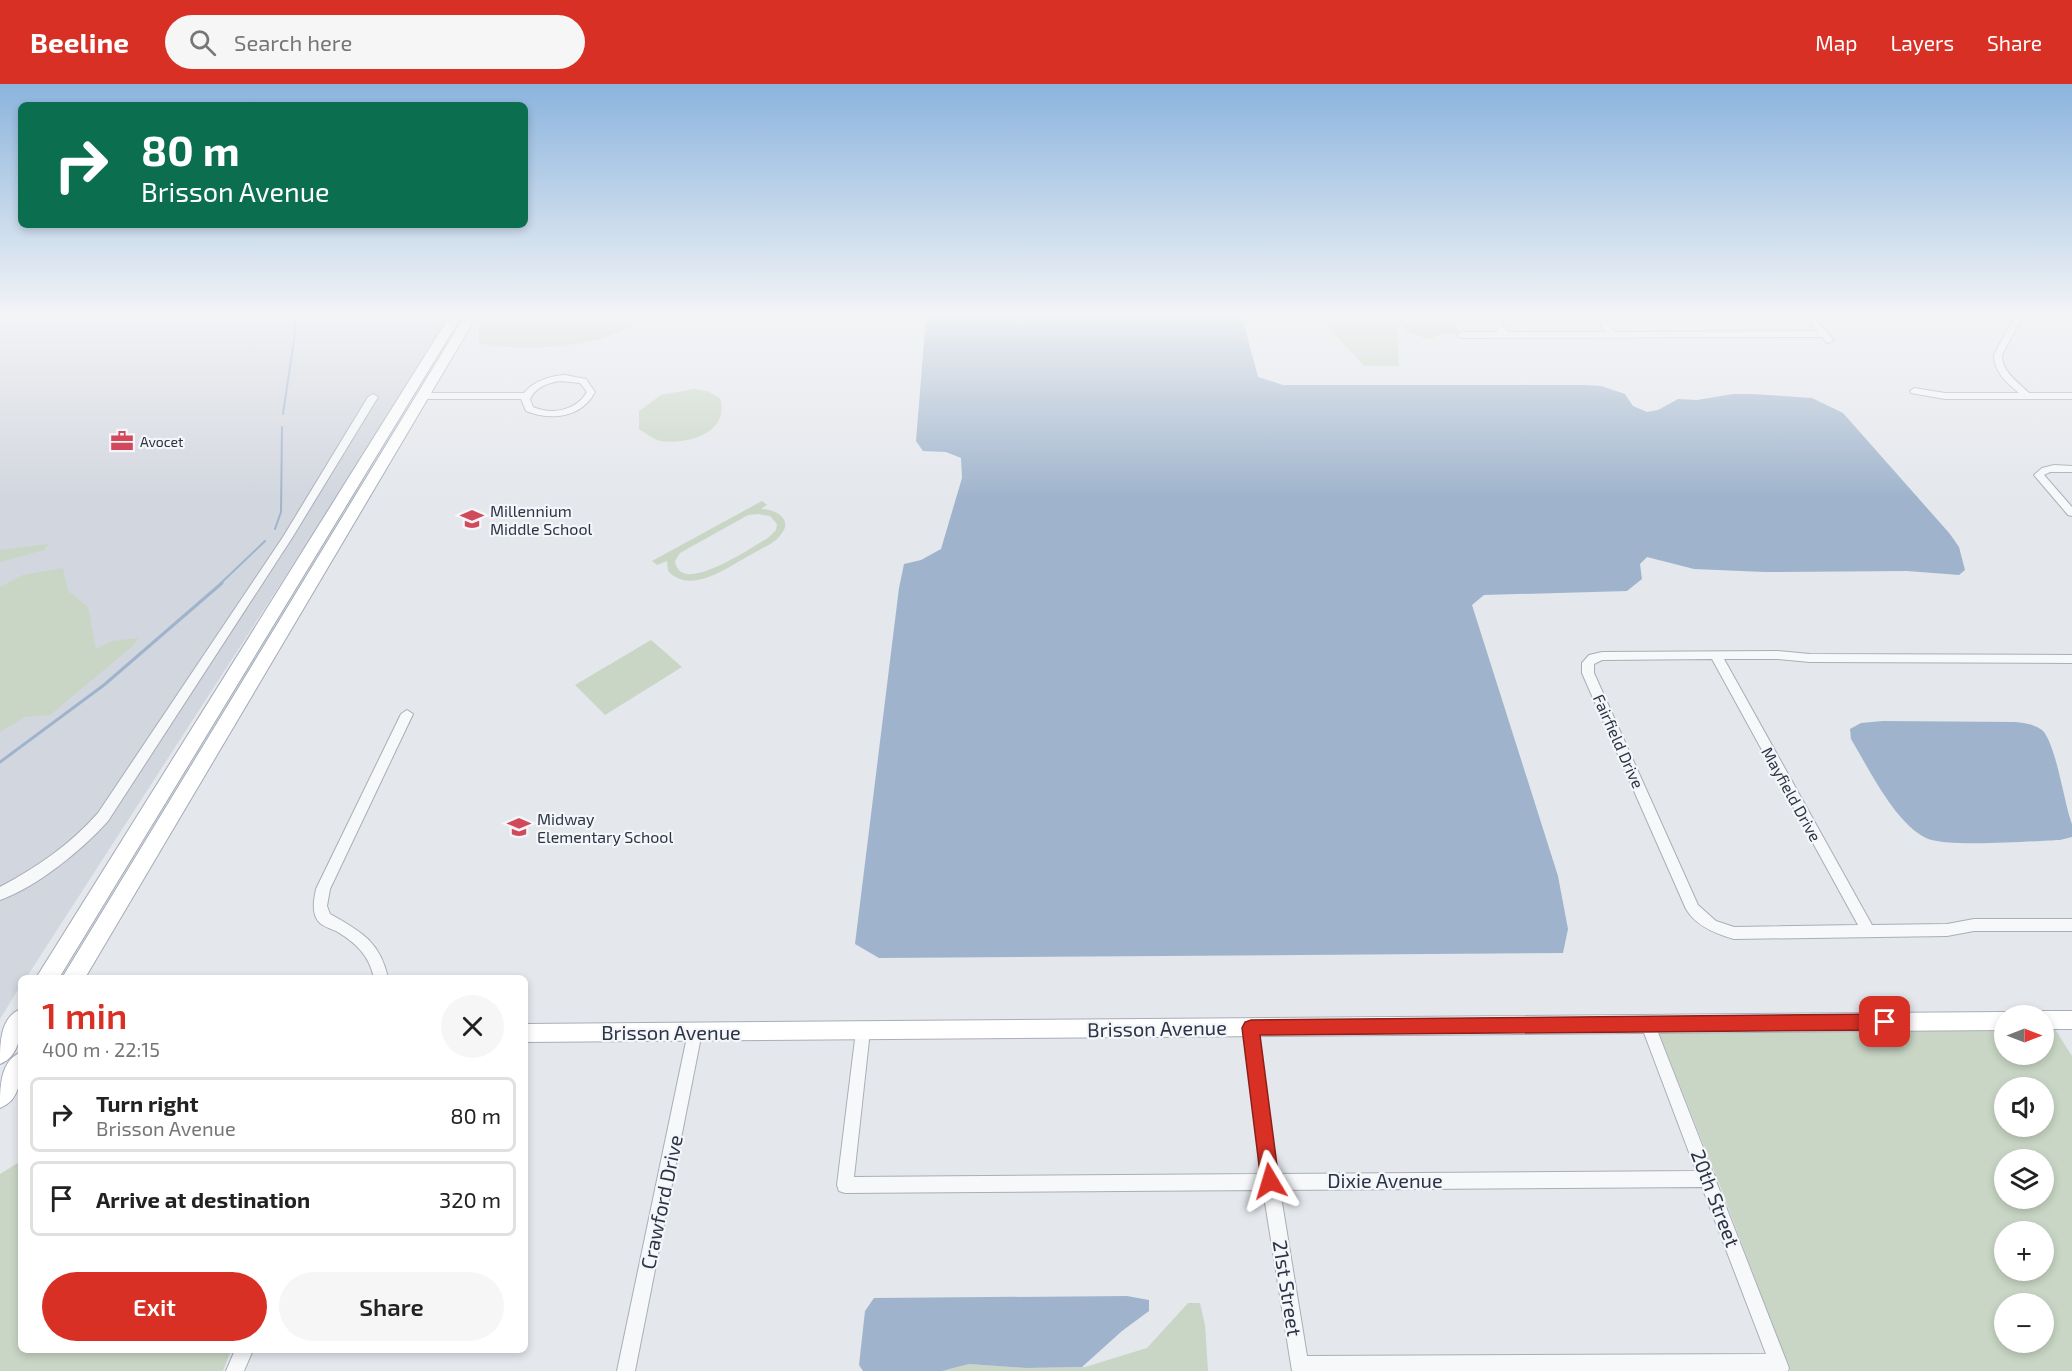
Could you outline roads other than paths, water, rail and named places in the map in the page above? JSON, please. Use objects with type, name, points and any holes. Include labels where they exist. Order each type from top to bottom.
[{"type":"main road","points":[[49,975],[418,377]]},
{"type":"main road","points":[[75,975],[433,377]]},
{"type":"main road","points":[[0,1053],[18,1024]]},
{"type":"main road","points":[[0,1097],[18,1068]]},
{"type":"street","points":[[2009,377],[2027,396]]},
{"type":"street","points":[[421,396],[525,396],[542,383],[566,378],[586,383],[591,392],[588,399],[580,406],[556,414],[533,411],[526,406],[525,396]]},
{"type":"street","points":[[1914,391],[1945,396],[2072,396]]},
{"type":"street","points":[[0,894],[44,869],[96,826],[109,809],[287,538],[372,397]]},
{"type":"street","points":[[2072,469],[2049,469],[2042,471],[2039,475],[2072,513]]},
{"type":"street","name":"Fairfield Drive","points":[[2072,659],[1810,658],[1777,655],[1602,656],[1593,658],[1588,663],[1588,673],[1693,909],[1706,923],[1718,930],[1734,933],[1947,930],[1974,925],[2072,925]]},
{"type":"street","name":"Mayfield Drive","points":[[1716,656],[1868,931]]},
{"type":"street","points":[[381,975],[380,967],[368,944],[324,918],[320,906],[323,889],[407,714]]},
{"type":"street","points":[[2054,1020],[2072,1020]]},
{"type":"street","name":"Brisson Avenue","points":[[528,1033],[1994,1021]]},
{"type":"street","name":"20th Street","points":[[1648,1025],[1709,1179],[1779,1367]]},
{"type":"street","name":"21st Street","points":[[1251,1028],[1270,1181],[1301,1368]]},
{"type":"street","name":"Dixie Avenue","points":[[863,1031],[845,1185],[1709,1179]]},
{"type":"street","name":"Crawford Drive","points":[[626,1371],[695,1032]]},
{"type":"street","points":[[235,1371],[243,1353]]},
{"type":"street","points":[[1301,1368],[1779,1367]]},
{"type":"water","points":[[921,377],[1258,377],[1283,385],[1584,385],[1601,386],[1625,394],[1633,406],[1647,412],[1658,410],[1678,399],[1697,400],[1733,394],[1812,398],[1843,413],[1950,534],[1959,547],[1965,570],[1959,575],[1907,571],[1764,572],[1694,569],[1647,557],[1640,564],[1642,579],[1627,591],[1484,595],[1472,605],[1558,876],[1568,929],[1563,953],[879,958],[855,944],[899,588],[904,564],[921,560],[941,549],[962,478],[961,458],[946,452],[923,451],[916,441]]},
{"type":"water","points":[[1883,721],[2015,722],[2039,728],[2047,737],[2056,760],[2072,824],[2072,837],[2060,840],[1971,843],[1952,843],[1926,838],[1915,831],[1893,808],[1851,739],[1850,729],[1861,723]]},
{"type":"water","points":[[1127,1296],[1149,1300],[1149,1311],[1122,1331],[1082,1367],[1026,1368],[969,1364],[942,1371],[863,1371],[859,1365],[865,1311],[874,1298]]},
{"type":"waterway","points":[[283,414],[288,377]]},
{"type":"waterway","points":[[275,529],[281,512],[282,427]]},
{"type":"waterway","points":[[220,584],[265,541]]},
{"type":"waterway","points":[[0,762],[104,685],[222,583]]},
{"type":"place","name":"Avocet","points":[[122,441]]},
{"type":"place","name":"Millennium Middle School","points":[[472,519]]},
{"type":"place","name":"Midway Elementary School","points":[[519,827]]}]
